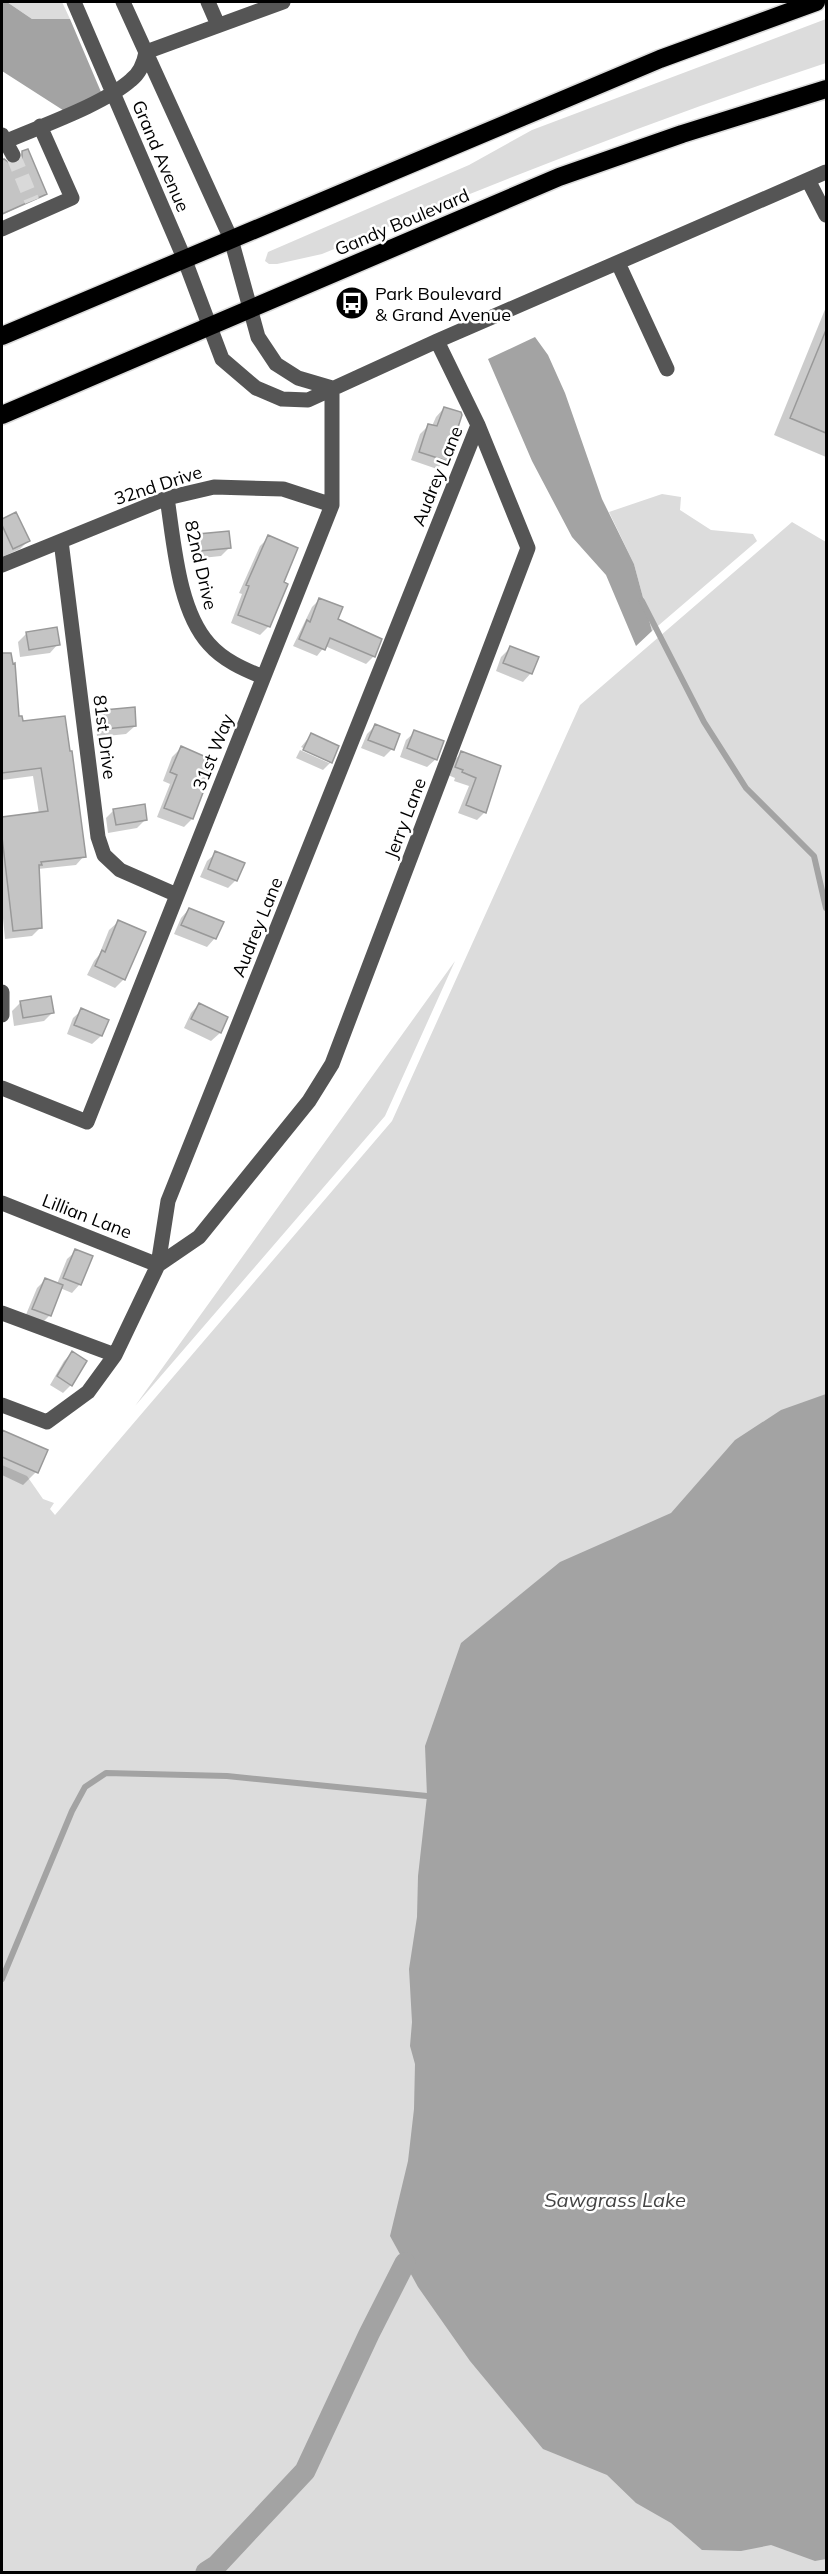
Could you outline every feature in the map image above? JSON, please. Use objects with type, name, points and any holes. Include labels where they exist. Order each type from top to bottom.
[{"type":"highway","points":[[2,336],[660,59],[816,2]]},
{"type":"highway","name":"Gandy Boulevard","points":[[2,415],[559,177],[682,134],[826,89]]},
{"type":"street","name":"Grand Avenue","points":[[74,2],[184,258],[222,359],[256,388],[282,399],[308,400],[437,341],[826,172]]},
{"type":"street","name":"Grand Avenue","points":[[123,2],[231,239],[258,337],[276,364],[298,378],[332,388]]},
{"type":"street","points":[[208,2],[218,25]]},
{"type":"street","points":[[13,155],[2,140],[113,94],[133,79],[143,64],[146,52],[283,2]]},
{"type":"street","points":[[2,226],[34,207],[72,198],[40,126]]},
{"type":"street","points":[[808,180],[826,215]]},
{"type":"street","points":[[618,263],[668,369]]},
{"type":"street","name":"Jerry Lane","points":[[158,1265],[199,1237],[309,1101],[332,1064],[528,548],[478,425],[437,341]]},
{"type":"street","name":"31st Way","points":[[2,1088],[87,1122],[332,505],[332,388]]},
{"type":"street","name":"Audrey Lane","points":[[2,1405],[46,1422],[88,1392],[115,1355],[158,1265],[168,1201],[478,425]]},
{"type":"street","name":"32nd Drive","points":[[2,565],[167,498],[213,487],[283,489],[332,505]]},
{"type":"street","name":"82nd Drive","points":[[167,498],[178,565],[191,617],[209,644],[237,667],[263,678]]},
{"type":"street","name":"81st Drive","points":[[61,541],[98,837],[104,855],[120,870],[177,895]]},
{"type":"street","points":[[2,992],[2,1015]]},
{"type":"street","name":"Lillian Lane","points":[[2,1203],[158,1265]]},
{"type":"street","points":[[2,1313],[115,1355]]},
{"type":"shaded area","points":[[7,2],[62,2],[70,19],[32,19]]},
{"type":"shaded area","points":[[826,19],[826,63],[762,84],[572,154],[322,254],[277,264],[269,264],[265,261],[268,252],[469,165],[532,130]]},
{"type":"shaded area","points":[[662,494],[681,497],[680,510],[711,530],[753,534],[757,541],[652,631],[634,564],[609,512]]},
{"type":"shaded area","points":[[792,522],[826,542],[826,2572],[2,2572],[2,1465],[27,1476],[43,1499],[54,1503],[50,1509],[55,1515],[392,1121],[580,705]]},
{"type":"shaded area","points":[[455,961],[385,1116],[135,1406]]},
{"type":"water","points":[[2,2],[7,2],[32,19],[70,19],[104,99],[69,114],[2,71]]},
{"type":"water","points":[[535,337],[548,355],[565,393],[602,499],[634,564],[652,631],[636,646],[606,575],[572,537],[532,461],[488,359]]},
{"type":"water","name":"Sawgrass Lake","points":[[826,1394],[826,2559],[815,2561],[771,2545],[741,2551],[702,2550],[671,2523],[636,2503],[607,2475],[543,2449],[470,2361],[418,2287],[390,2236],[408,2161],[414,2109],[415,2064],[410,2046],[412,2022],[409,1969],[417,1917],[418,1876],[427,1796],[425,1746],[461,1643],[560,1562],[671,1513],[735,1440],[781,1410]]},
{"type":"building","points":[[28,149],[47,194],[2,214],[2,160],[12,165],[17,164],[22,160],[22,151]]},
{"type":"building","points":[[826,330],[826,433],[790,418]]},
{"type":"building","points":[[444,407],[461,412],[462,415],[447,461],[419,452],[428,424],[437,426]]},
{"type":"building","points":[[16,512],[30,541],[13,549],[2,525],[2,519]]},
{"type":"building","points":[[229,531],[231,548],[200,551],[198,534]]},
{"type":"building","points":[[268,535],[298,548],[284,582],[288,584],[270,627],[238,615],[249,586],[246,585]]},
{"type":"building","points":[[319,598],[343,607],[338,619],[382,639],[375,657],[330,638],[325,650],[299,639],[307,620],[310,622]]},
{"type":"building","points":[[57,627],[60,645],[29,650],[26,632]]},
{"type":"building","points":[[510,646],[539,657],[532,674],[503,663]]},
{"type":"building","points":[[2,653],[11,653],[13,664],[15,663],[19,716],[22,716],[23,721],[65,716],[86,857],[41,862],[42,865],[39,865],[42,928],[13,931],[2,837],[2,817],[48,811],[41,768],[2,773]]},
{"type":"building","points":[[135,707],[136,726],[105,729],[104,710]]},
{"type":"building","points":[[375,724],[400,734],[394,750],[368,740]]},
{"type":"building","points":[[414,730],[444,741],[437,760],[407,748]]},
{"type":"building","points":[[311,733],[339,746],[332,763],[303,750]]},
{"type":"building","points":[[181,746],[215,761],[193,819],[164,808],[177,775],[170,772]]},
{"type":"building","points":[[461,751],[501,766],[486,813],[466,805],[476,778],[455,767]]},
{"type":"building","points":[[145,804],[147,820],[116,825],[113,809]]},
{"type":"building","points":[[215,851],[245,863],[237,881],[208,869]]},
{"type":"building","points":[[189,908],[224,922],[216,939],[181,925]]},
{"type":"building","points":[[118,920],[146,932],[125,980],[95,966],[102,950],[105,952]]},
{"type":"building","points":[[51,996],[54,1013],[23,1018],[20,1001]]},
{"type":"building","points":[[199,1003],[228,1017],[221,1033],[191,1019]]},
{"type":"building","points":[[81,1008],[109,1020],[102,1036],[74,1025]]},
{"type":"building","points":[[75,1249],[93,1256],[81,1285],[63,1278]]},
{"type":"building","points":[[45,1278],[63,1285],[51,1316],[32,1309]]},
{"type":"building","points":[[72,1351],[87,1361],[72,1386],[57,1376]]},
{"type":"building","points":[[2,1430],[48,1450],[38,1473],[2,1457]]},
{"type":"waterway","points":[[642,601],[704,722],[746,788],[814,856],[826,908]]},
{"type":"waterway","points":[[2,1979],[72,1811],[85,1787],[106,1773],[227,1776],[427,1796]]},
{"type":"waterway","points":[[206,2572],[217,2565],[305,2471],[405,2263]]},
{"type":"tunnel","points":[[13,155],[32,201]]},
{"type":"place","name":"Park Boulevard & Grand Avenue","points":[[352,303]]}]
